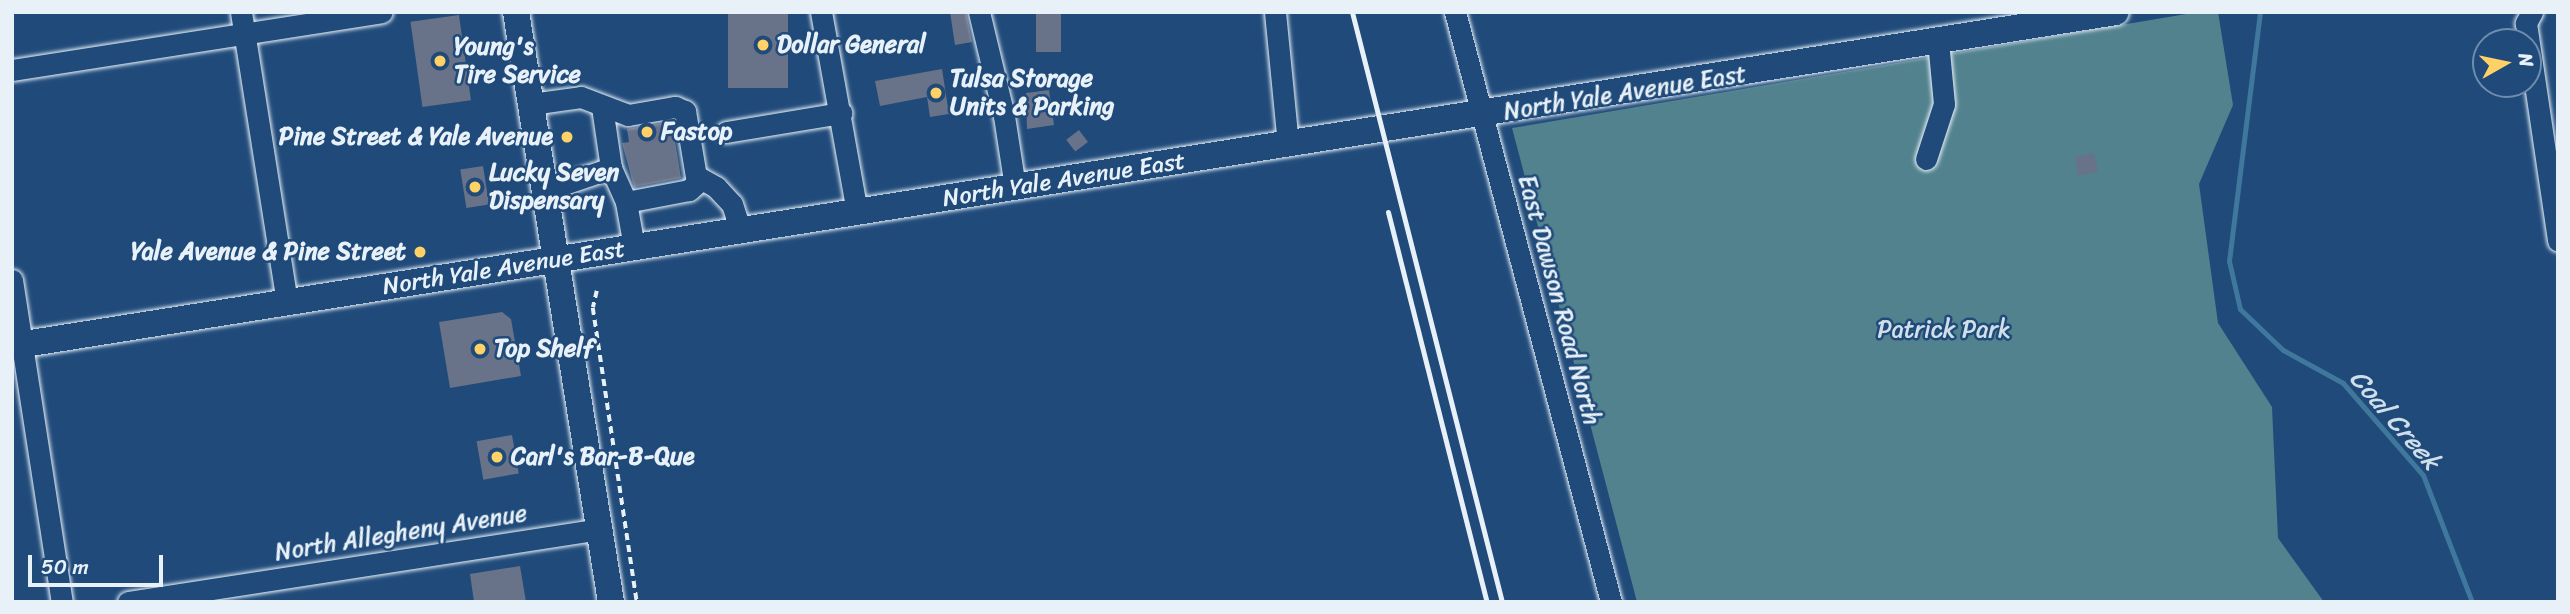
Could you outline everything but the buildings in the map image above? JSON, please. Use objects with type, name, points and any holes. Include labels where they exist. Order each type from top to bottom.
[{"type":"main road","points":[[516,12],[611,602]]},
{"type":"main road","name":"North Yale Avenue East","points":[[17,345],[1288,144],[1483,116],[2116,12]]},
{"type":"street","points":[[241,12],[287,303]]},
{"type":"street","points":[[12,70],[381,12]]},
{"type":"street","points":[[821,12],[857,212]]},
{"type":"street","points":[[979,12],[1004,116],[1015,187]]},
{"type":"street","points":[[1275,12],[1288,144]]},
{"type":"street","name":"East Dawson Road North","points":[[1455,12],[1611,602]]},
{"type":"street","points":[[2532,12],[2526,23],[2558,241]]},
{"type":"street","points":[[1926,159],[1944,104],[1938,41]]},
{"type":"street","points":[[531,104],[581,97],[628,115],[676,107],[685,111],[698,177],[689,190],[626,202]]},
{"type":"street","points":[[602,107],[611,167],[626,202],[634,247]]},
{"type":"street","points":[[726,132],[841,113]]},
{"type":"street","points":[[546,190],[611,167]]},
{"type":"street","points":[[698,177],[716,187],[732,204],[741,231]]},
{"type":"street","points":[[12,280],[17,345],[62,602]]},
{"type":"street","name":"North Allegheny Avenue","points":[[128,602],[600,529]]},
{"type":"path","points":[[597,291],[593,308],[637,602]]},
{"type":"green space","name":"Patrick Park","points":[[2198,12],[2218,12],[2233,105],[2199,184],[2218,323],[2272,407],[2278,538],[2324,602],[1637,602],[1512,128]]},
{"type":"waterway","name":"Coal Creek","points":[[2260,12],[2229,261],[2240,309],[2283,350],[2343,383],[2423,475],[2472,602]]},
{"type":"railway","points":[[1352,12],[1502,602]]},
{"type":"railway","points":[[1388,212],[1487,602]]},
{"type":"place","name":"Dollar General","points":[[763,45]]},
{"type":"place","name":"Young's Tire Service","points":[[440,61]]},
{"type":"place","name":"Tulsa Storage Units & Parking","points":[[936,93]]},
{"type":"place","name":"Fastop","points":[[647,132]]},
{"type":"place","name":"Pine Street & Yale Avenue","points":[[567,137]]},
{"type":"place","name":"Lucky Seven Dispensary","points":[[475,187]]},
{"type":"place","name":"Yale Avenue & Pine Street","points":[[420,252]]},
{"type":"place","name":"Top Shelf","points":[[480,349]]},
{"type":"place","name":"Carl's Bar-B-Que","points":[[497,457]]}]
